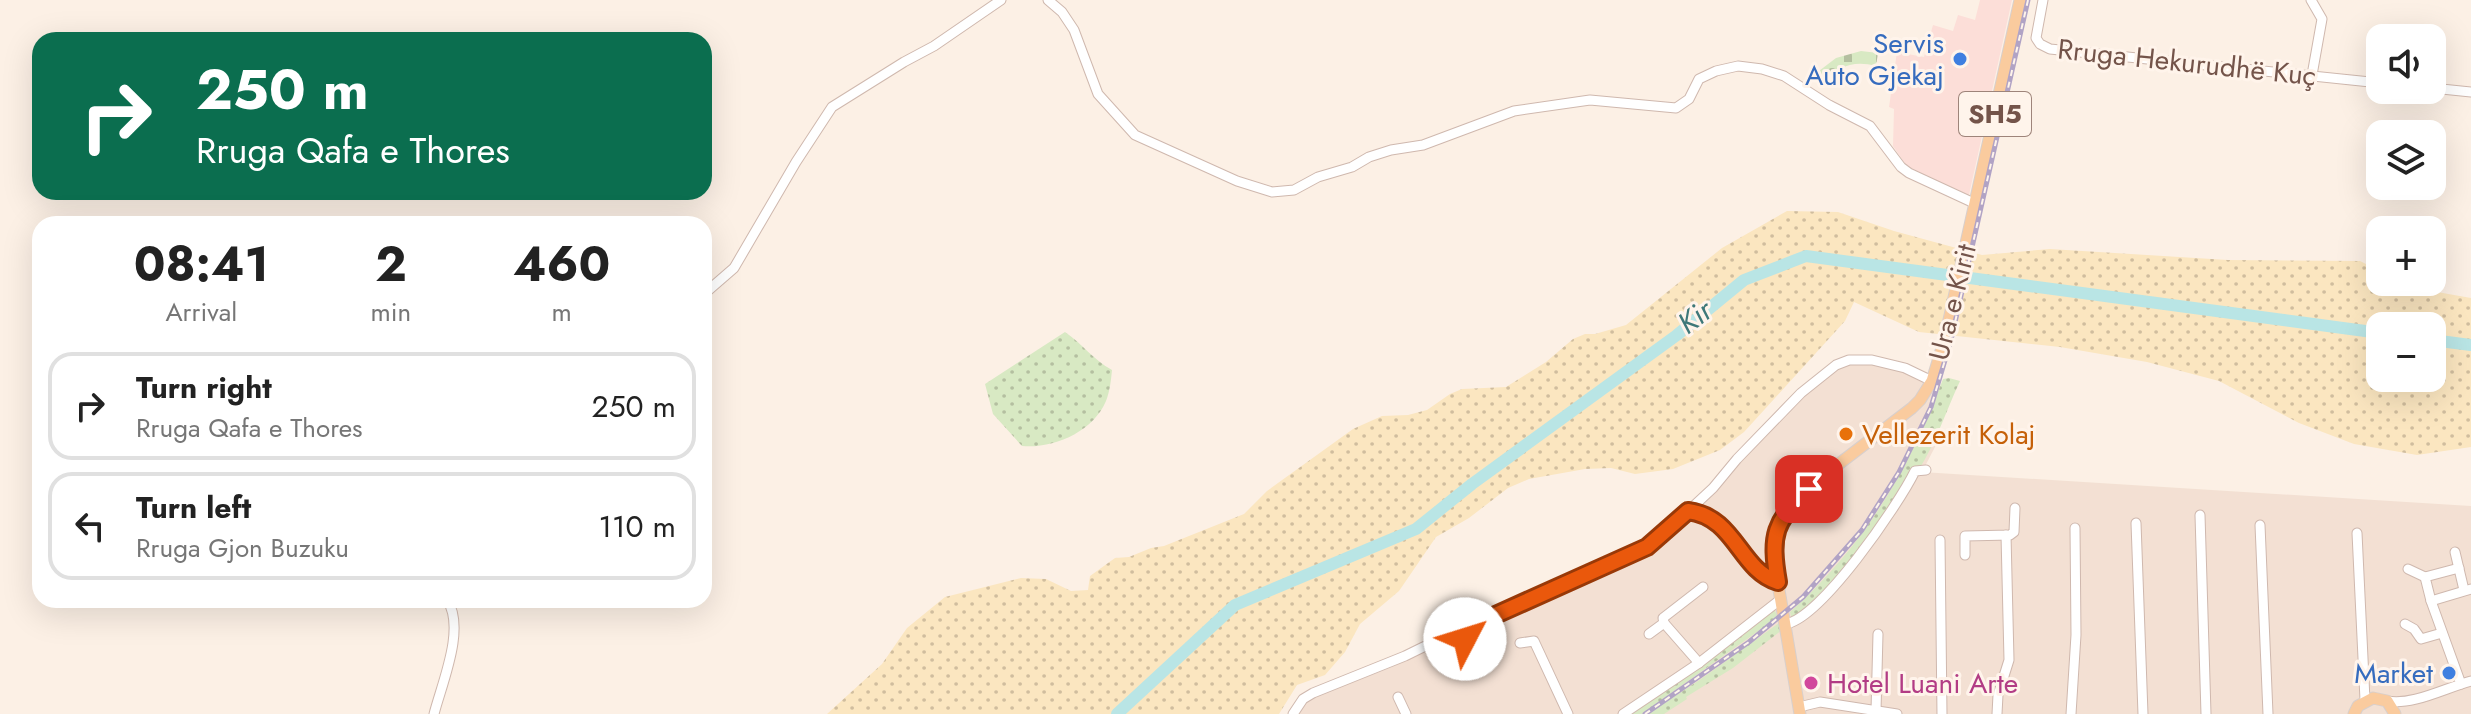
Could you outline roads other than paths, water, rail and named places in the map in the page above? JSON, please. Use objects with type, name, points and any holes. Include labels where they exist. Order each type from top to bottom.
[{"type":"main road","name":"SH5","points":[[1976,204],[2020,0]]},
{"type":"main road","name":"Ura e Kirit","points":[[1933,379],[1976,204]]},
{"type":"main road","name":"SH5","points":[[1800,711],[1778,582],[1775,530],[1785,512],[1827,473],[1912,408],[1933,379]]},
{"type":"main road","points":[[2354,714],[2365,700],[2373,698],[2387,701],[2398,714]]},
{"type":"street","points":[[712,287],[734,268],[832,107],[934,46],[1001,0]]},
{"type":"street","points":[[1048,0],[1062,12],[1074,30],[1098,94],[1135,135],[1263,191],[1294,190],[1369,157],[1423,145],[1514,111],[1590,100],[1676,108],[1689,99],[1699,79],[1725,68],[1749,66],[1784,76],[1829,105],[1870,126],[1909,173],[1976,204]]},
{"type":"street","name":"Rruga Hekurudhë Kuç","points":[[2043,0],[2036,38],[2050,49],[2366,81]]},
{"type":"street","points":[[2311,0],[2322,19],[2312,75]]},
{"type":"street","points":[[2446,89],[2471,92]]},
{"type":"street","points":[[1293,714],[1303,699],[1313,693],[1384,666],[1464,627],[1647,547],[1713,488],[1801,393],[1836,365],[1849,360],[1872,360],[1933,379]]},
{"type":"street","points":[[1785,624],[1800,619],[1817,604],[1887,520],[1915,471],[1926,470]]},
{"type":"street","points":[[1965,555],[1965,536],[2014,532],[2015,508]]},
{"type":"street","points":[[1688,511],[1717,521],[1763,575],[1778,582]]},
{"type":"street","points":[[2200,515],[2206,714]]},
{"type":"street","points":[[2136,523],[2143,714]]},
{"type":"street","points":[[2260,525],[2268,714]]},
{"type":"street","points":[[2071,714],[2076,635],[2075,528]]},
{"type":"street","points":[[2357,533],[2365,700]]},
{"type":"street","points":[[1997,714],[1998,695],[2009,660],[2006,535]]},
{"type":"street","points":[[1940,540],[1942,714]]},
{"type":"street","points":[[2431,601],[2468,590],[2455,552]]},
{"type":"street","points":[[2408,569],[2425,577],[2459,568]]},
{"type":"street","points":[[2387,701],[2410,702],[2466,682],[2442,633],[2425,577]]},
{"type":"street","points":[[1699,663],[1663,618],[1703,587]]},
{"type":"street","points":[[1623,714],[1699,663],[1781,599]]},
{"type":"street","points":[[434,714],[454,636],[455,615],[451,608]]},
{"type":"street","points":[[1649,634],[1664,623]]},
{"type":"street","points":[[2405,624],[2414,629],[2421,639],[2442,633]]},
{"type":"street","points":[[1471,626],[1464,635],[1478,670]]},
{"type":"street","points":[[1876,711],[1878,634]]},
{"type":"street","points":[[1520,643],[1534,641],[1568,714]]},
{"type":"street","points":[[1398,697],[1406,714]]},
{"type":"street","points":[[1800,711],[1820,702],[1897,714]]},
{"type":"street","points":[[2398,714],[2410,702]]},
{"type":"waterway","name":"Kir","points":[[1117,714],[1235,605],[1416,529],[1472,484],[1677,335],[1744,280],[1806,256],[2366,331]]},
{"type":"waterway","name":"Kir","points":[[2446,342],[2471,345]]},
{"type":"railway","points":[[1645,714],[1749,642],[1803,597],[1862,530],[1899,472],[1931,407],[1951,340],[2028,0]]},
{"type":"place","name":"Servis Auto Gjekaj","points":[[1960,59]]},
{"type":"place","name":"Vellezerit Kolaj","points":[[1846,434]]},
{"type":"place","name":"Market","points":[[2449,673]]},
{"type":"place","name":"Hotel Luani Arte","points":[[1811,683]]}]
